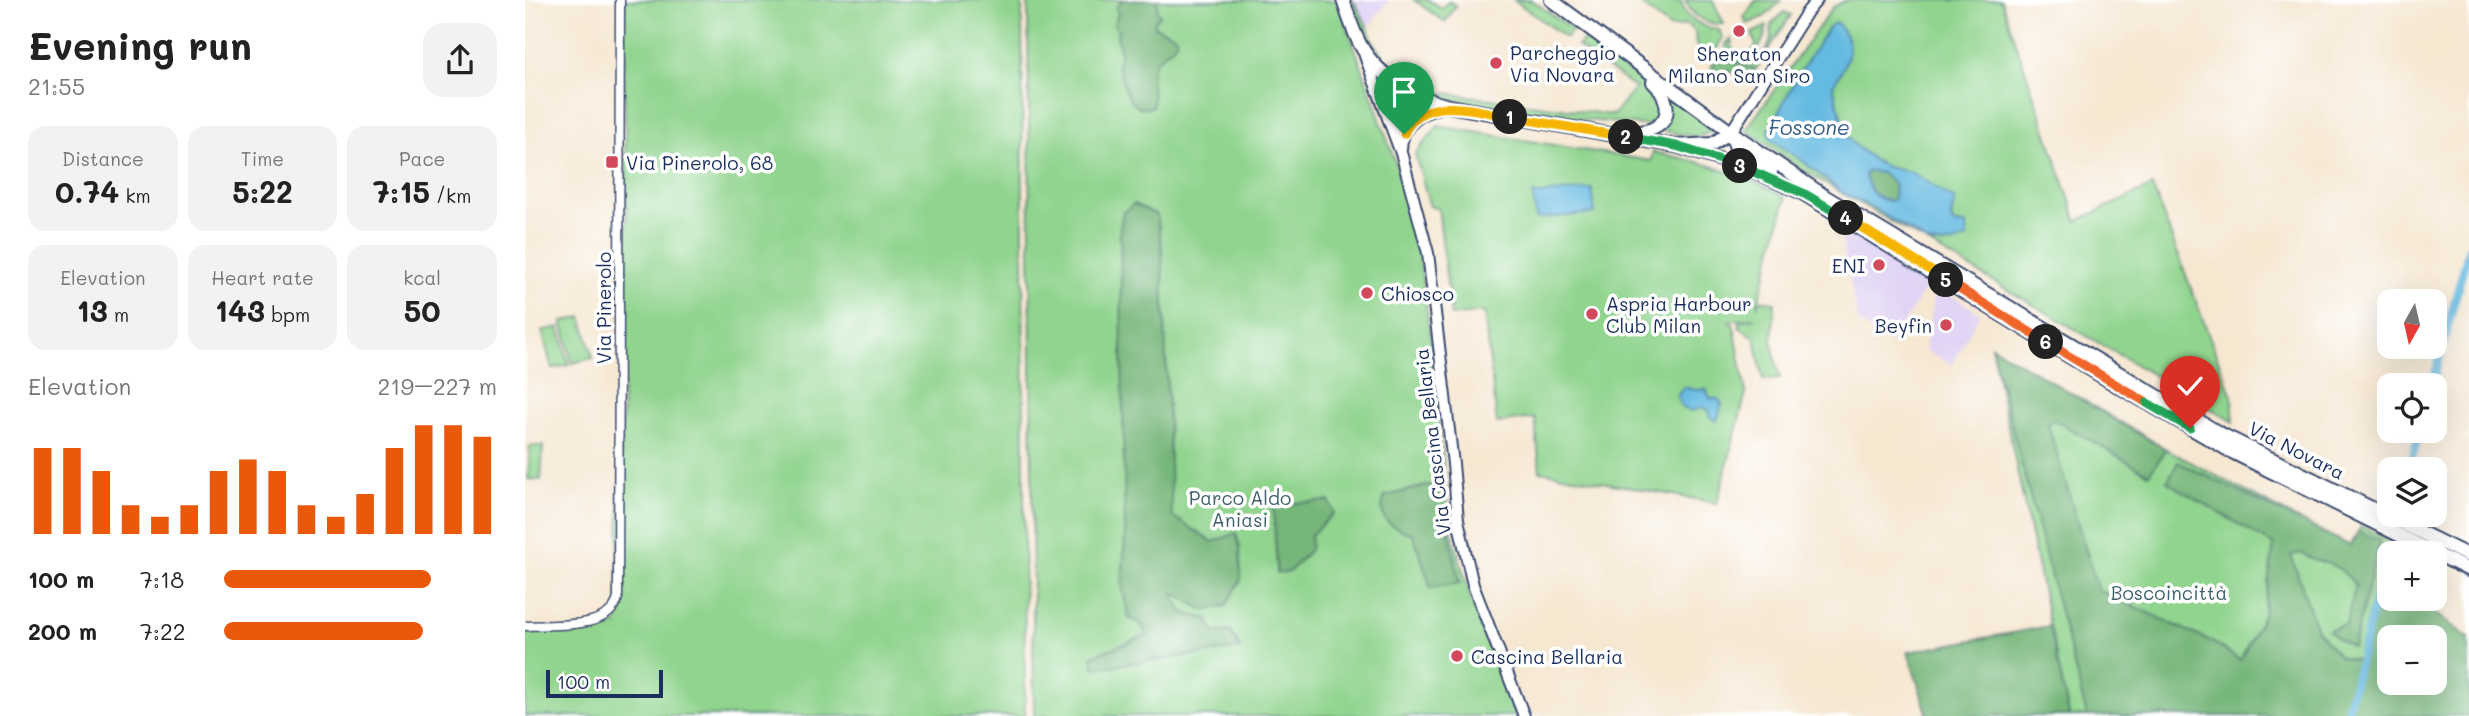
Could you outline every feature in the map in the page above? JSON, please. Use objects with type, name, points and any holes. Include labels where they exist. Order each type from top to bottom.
[{"type":"main road","name":"Via Cascina Bellaria","points":[[1343,0],[1361,47],[1376,65],[1406,89],[1423,98],[1449,106],[1676,146]]},
{"type":"main road","name":"Via Novara","points":[[1551,0],[1625,57],[1826,197],[2210,428],[2469,556]]},
{"type":"main road","points":[[1617,136],[1652,129],[1661,123],[1667,112],[1665,97],[1658,86],[1625,57]]},
{"type":"main road","points":[[1676,146],[1712,144],[1731,132],[1737,151],[1803,193]]},
{"type":"main road","name":"Via Novara","points":[[1676,146],[1747,168],[1803,193],[2111,382],[2232,452],[2469,570]]},
{"type":"street","name":"Via Pinerolo","points":[[525,626],[587,622],[610,614],[618,598],[620,0]]},
{"type":"street","points":[[1731,132],[1817,0]]},
{"type":"street","name":"Via Cascina Bellaria","points":[[1361,47],[1402,156],[1428,254],[1458,520],[1473,585],[1524,716]]},
{"type":"street","name":"Via Cascina Bellaria","points":[[1402,156],[1403,138],[1411,122],[1423,114],[1449,106]]},
{"type":"shaded area","points":[[1354,0],[1389,0],[1368,28]]},
{"type":"shaded area","points":[[1838,223],[1930,281],[1891,343],[1859,323]]},
{"type":"shaded area","points":[[1935,286],[1980,313],[1952,365],[1925,350]]},
{"type":"green space","points":[[625,0],[1022,0],[1025,716],[525,716],[525,633],[617,625],[627,223]]},
{"type":"green space","name":"Parco Aldo Aniasi","points":[[1028,0],[1338,0],[1404,187],[1416,230],[1430,334],[1449,522],[1474,610],[1515,716],[1034,716]]},
{"type":"green space","points":[[1122,0],[1155,0],[1160,14],[1154,22],[1155,27],[1173,34],[1177,39],[1174,46],[1157,60],[1154,66],[1151,77],[1153,106],[1146,108],[1141,108],[1132,101],[1125,91],[1118,69],[1120,52],[1118,31],[1114,24],[1118,14],[1116,8]]},
{"type":"green space","points":[[1352,0],[1377,48],[1393,66],[1413,79],[1445,93],[1613,115],[1635,88],[1577,46],[1585,39],[1655,90],[1663,105],[1659,118],[1648,125],[1588,120],[1441,98],[1430,94],[1408,84],[1380,62],[1367,42]]},
{"type":"green space","points":[[1414,0],[1429,0],[1442,9],[1449,1],[1456,6],[1445,22]]},
{"type":"green space","points":[[1514,0],[1532,0],[1573,30],[1566,38]]},
{"type":"green space","points":[[1636,0],[1681,1],[1690,17],[1706,27],[1719,30],[1723,37],[1712,53],[1702,51],[1696,45],[1695,31],[1685,24],[1669,27]]},
{"type":"green space","points":[[1685,0],[1713,1],[1724,24],[1700,19]]},
{"type":"green space","points":[[1756,0],[1781,1],[1764,17],[1747,24],[1744,17]]},
{"type":"green space","points":[[1846,0],[2001,0],[2077,221],[2152,186],[2232,396],[2234,422],[1801,169],[1746,130],[1833,7]]},
{"type":"green space","points":[[1784,12],[1791,15],[1756,69],[1744,65],[1767,49],[1772,36],[1771,25]]},
{"type":"green space","points":[[1767,26],[1761,44],[1750,58],[1738,62],[1726,55],[1726,44],[1731,39],[1733,43],[1730,44],[1737,54],[1742,56],[1755,49],[1752,33]]},
{"type":"green space","points":[[1722,57],[1753,68],[1755,72],[1746,80],[1729,71],[1722,79],[1714,77],[1711,65]]},
{"type":"green space","points":[[1668,92],[1711,124],[1712,132],[1696,137],[1653,129],[1659,126]]},
{"type":"green space","name":"Aspria Harbour Club Milan","points":[[1438,126],[1651,161],[1653,152],[1737,175],[1786,198],[1757,307],[1760,300],[1775,302],[1772,343],[1780,379],[1763,380],[1755,338],[1739,327],[1739,321],[1755,318],[1729,321],[1734,326],[1746,393],[1717,503],[1540,471],[1535,418],[1497,423],[1484,312],[1451,316],[1438,207],[1430,207],[1415,154]]},
{"type":"green space","points":[[1868,170],[1884,174],[1895,185],[1894,198],[1885,200],[1873,192],[1866,179]]},
{"type":"green space","points":[[1134,204],[1157,215],[1162,248],[1172,516],[1213,542],[1236,533],[1240,547],[1241,580],[1226,606],[1204,610],[1174,593],[1176,601],[1185,613],[1208,619],[1215,633],[1230,631],[1241,649],[1094,668],[1092,656],[1147,635],[1141,624],[1129,618],[1122,587],[1125,533],[1120,228],[1123,212]]},
{"type":"green space","points":[[582,317],[593,358],[572,363],[562,322]]},
{"type":"green space","points":[[559,327],[569,365],[552,369],[542,331]]},
{"type":"green space","name":"Boscoincittà","points":[[1991,346],[2175,454],[2350,547],[2361,526],[2391,541],[2377,541],[2377,611],[2413,611],[2439,625],[2377,625],[2377,695],[2447,695],[2447,629],[2469,641],[2469,716],[2069,716]]},
{"type":"green space","points":[[1991,346],[2166,450],[2149,474],[2053,419],[2048,425],[2098,590],[2212,642],[2240,660],[2263,616],[2274,545],[2167,482],[2178,462],[2351,546],[2359,531],[2380,541],[2377,541],[2377,553],[2353,647],[2338,639],[2329,630],[2346,624],[2356,585],[2334,566],[2302,553],[2291,555],[2317,630],[2339,656],[2362,661],[2377,605],[2377,611],[2432,611],[2469,638],[2469,716],[2087,716]]},
{"type":"green space","points":[[530,446],[543,446],[541,480],[528,479]]},
{"type":"green space","points":[[1445,481],[1450,537],[1460,583],[1431,588],[1413,534],[1393,526],[1382,512],[1385,496]]},
{"type":"green space","points":[[1329,501],[1334,513],[1311,535],[1310,550],[1289,572],[1277,573],[1273,504]]},
{"type":"green space","points":[[2050,626],[2069,716],[1928,716],[1908,652]]},
{"type":"water","name":"Fossone","points":[[1836,22],[1849,46],[1846,61],[1833,86],[1846,135],[1875,161],[1887,167],[1911,172],[1955,200],[1951,218],[1954,224],[1966,225],[1967,238],[1942,245],[1929,243],[1875,209],[1841,192],[1770,139],[1769,132],[1775,118],[1828,28]],"holes":[[[1868,170],[1884,174],[1895,185],[1894,198],[1891,201],[1880,198],[1873,192],[1865,174]]]},
{"type":"water","points":[[1592,189],[1595,213],[1536,219],[1533,195]]},
{"type":"water","points":[[1683,387],[1706,389],[1710,398],[1718,399],[1722,404],[1717,421],[1710,417],[1709,410],[1703,407],[1692,411],[1682,408],[1677,397]]},
{"type":"waterway","points":[[2435,373],[2469,248]]},
{"type":"waterway","points":[[2412,457],[2416,443]]},
{"type":"waterway","points":[[2346,716],[2377,593]]},
{"type":"place","name":"Sheraton Milano San Siro","points":[[1739,31]]},
{"type":"place","name":"Parcheggio Via Novara","points":[[1496,63]]},
{"type":"place","name":"Via Pinerolo, 68","points":[[612,162]]},
{"type":"place","name":"ENI","points":[[1879,265]]},
{"type":"place","name":"Chiosco","points":[[1367,293]]},
{"type":"place","name":"Aspria Harbour Club Milan","points":[[1592,314]]},
{"type":"place","name":"Beyfin","points":[[1946,325]]},
{"type":"place","name":"Cascina Bellaria","points":[[1457,656]]},
{"type":"route","points":[[1404,134],[1411,122],[1417,118],[1449,106],[1676,146],[1747,168],[1803,193],[1833,210],[2190,428]]}]
